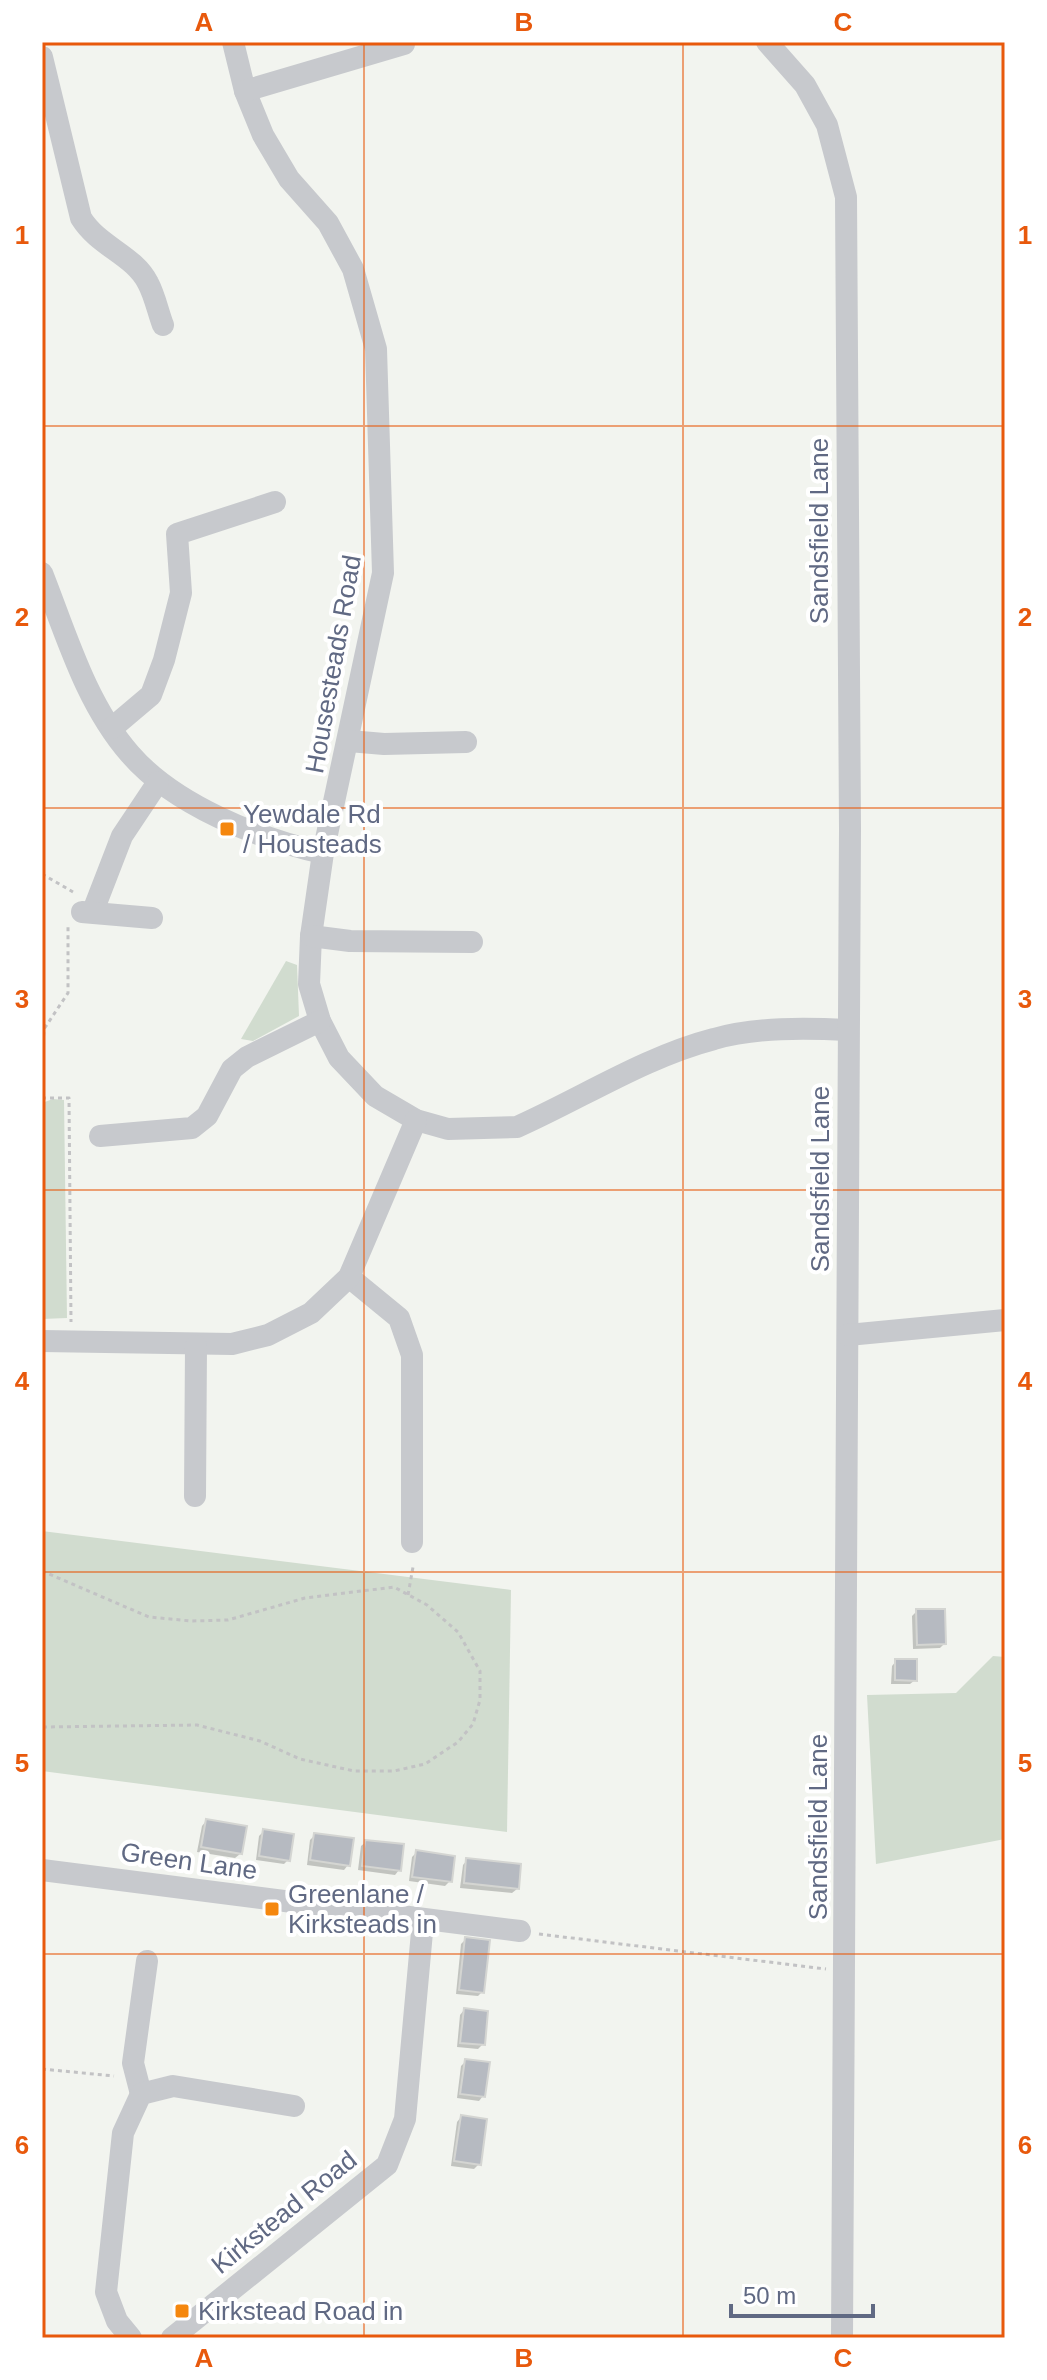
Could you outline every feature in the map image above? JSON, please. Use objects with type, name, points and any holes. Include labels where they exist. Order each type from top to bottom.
[{"type":"street","name":"Housesteads Road","points":[[233,42],[245,91],[263,135],[289,179],[328,223],[353,269],[376,349],[383,573],[323,853],[311,936],[309,984],[320,1021],[339,1058],[366,1086],[416,1120],[448,1129],[517,1127],[625,1074],[714,1038],[783,1030],[848,1030]]},
{"type":"street","name":"Sandsfield Lane","points":[[767,42],[805,85],[827,125],[846,197],[848,1335],[842,2338]]},
{"type":"street","points":[[245,91],[404,44]]},
{"type":"street","points":[[42,57],[81,218],[92,237],[124,256],[148,281],[163,325]]},
{"type":"street","points":[[112,728],[151,695],[164,660],[181,593],[177,534],[275,502]]},
{"type":"street","points":[[42,573],[85,684],[129,754],[158,782],[238,826],[282,844],[323,853]]},
{"type":"street","points":[[349,741],[384,744],[466,742]]},
{"type":"street","points":[[152,918],[78,912],[158,782]]},
{"type":"street","points":[[311,936],[350,941],[472,942]]},
{"type":"street","points":[[100,1136],[192,1128],[207,1116],[236,1066],[320,1021]]},
{"type":"street","points":[[42,1341],[196,1346],[232,1344],[268,1335],[311,1313],[349,1277],[416,1120]]},
{"type":"street","points":[[349,1277],[399,1318],[412,1355],[412,1542]]},
{"type":"street","points":[[848,1335],[1005,1320]]},
{"type":"street","points":[[195,1496],[196,1346]]},
{"type":"street","name":"Green Lane","points":[[42,1870],[520,1931]]},
{"type":"street","name":"Kirkstead Road","points":[[172,2338],[387,2165],[405,2119],[423,1921]]},
{"type":"street","points":[[131,2338],[117,2321],[106,2292],[123,2133],[139,2086],[133,2063],[147,1961]]},
{"type":"street","points":[[139,2086],[173,2086],[294,2106]]},
{"type":"path","points":[[42,874],[75,893],[78,912],[68,993],[44,1029],[42,1060]]},
{"type":"path","points":[[42,1098],[69,1098],[71,1326]]},
{"type":"path","points":[[408,1595],[413,1567]]},
{"type":"path","points":[[42,1571],[149,1617],[191,1621],[228,1620],[305,1598],[394,1587],[458,1632],[480,1671],[480,1700],[473,1724],[458,1742],[425,1764],[394,1771],[354,1771],[300,1759],[260,1741],[197,1725],[42,1727]]},
{"type":"path","points":[[520,1931],[828,1969]]},
{"type":"path","points":[[42,2069],[139,2086]]},
{"type":"shaded area","points":[[286,961],[297,965],[299,1016],[253,1041],[241,1039]]},
{"type":"shaded area","points":[[53,1099],[64,1100],[67,1318],[42,1319],[42,1103]]},
{"type":"shaded area","points":[[42,1531],[511,1590],[507,1832],[42,1771]]},
{"type":"shaded area","points":[[993,1656],[1005,1657],[1005,1839],[876,1864],[867,1695],[956,1693]]},
{"type":"building","points":[[916,1609],[945,1609],[946,1644],[917,1645]]},
{"type":"building","points":[[895,1659],[917,1659],[917,1681],[895,1680]]},
{"type":"building","points":[[206,1819],[247,1826],[242,1854],[201,1847]]},
{"type":"building","points":[[263,1829],[294,1834],[290,1861],[259,1856]]},
{"type":"building","points":[[314,1833],[354,1838],[350,1866],[310,1860]]},
{"type":"building","points":[[365,1840],[404,1844],[401,1871],[362,1866]]},
{"type":"building","points":[[416,1850],[455,1856],[452,1882],[412,1877]]},
{"type":"building","points":[[466,1858],[521,1864],[519,1889],[464,1883]]},
{"type":"building","points":[[465,1937],[490,1940],[484,1993],[459,1990]]},
{"type":"building","points":[[464,2008],[488,2011],[485,2045],[460,2043]]},
{"type":"building","points":[[465,2059],[490,2062],[485,2097],[460,2094]]},
{"type":"building","points":[[461,2115],[487,2119],[481,2165],[454,2161]]},
{"type":"place","name":"Yewdale Rd / Housteads","points":[[227,829]]},
{"type":"place","name":"Greenlane / Kirksteads in","points":[[272,1909]]},
{"type":"place","name":"Kirkstead Road in","points":[[182,2311]]}]
